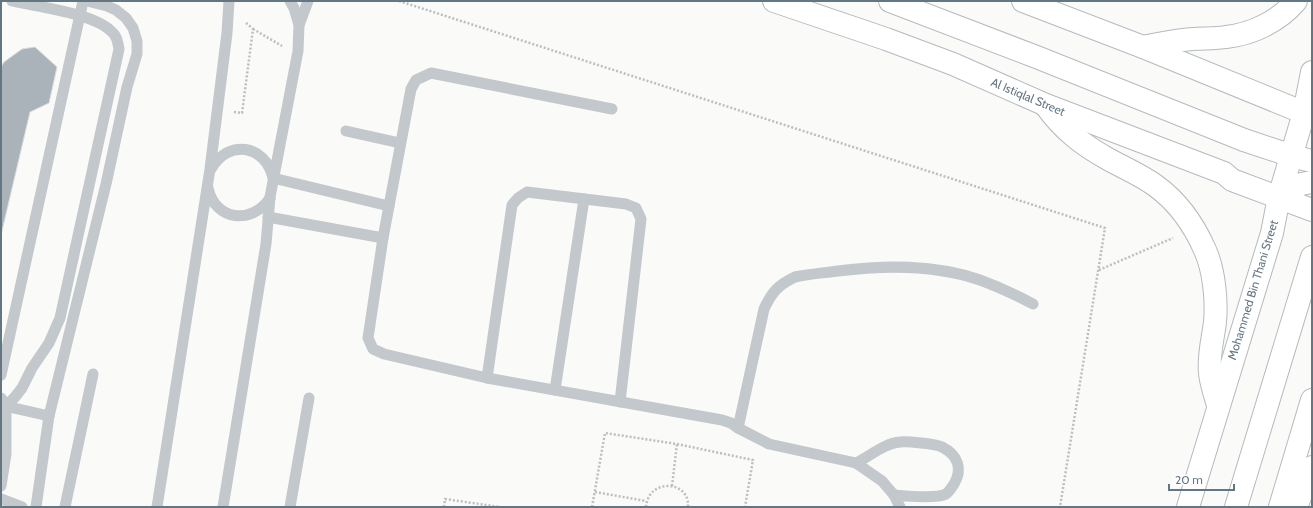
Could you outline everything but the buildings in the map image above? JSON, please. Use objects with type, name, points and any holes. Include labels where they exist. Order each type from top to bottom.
[{"type":"main road","name":"Al Istiqlal Street","points":[[774,1],[886,39],[953,64],[1046,105],[1224,173],[1232,180],[1312,210]]},
{"type":"main road","points":[[890,1],[1032,55],[1244,140],[1302,158]]},
{"type":"main road","points":[[1143,47],[1192,39],[1220,38],[1241,35],[1254,31],[1278,18],[1296,1]]},
{"type":"main road","points":[[1027,2],[1143,47],[1309,117]]},
{"type":"main road","name":"Mohammed Bin Thani Street","points":[[1188,507],[1218,405],[1272,233],[1279,197],[1302,158],[1309,117],[1312,72]]},
{"type":"main road","points":[[1046,105],[1056,120],[1070,134],[1092,149],[1157,186],[1183,212],[1194,229],[1206,251],[1215,298],[1215,322],[1210,355],[1210,373],[1218,405]]},
{"type":"main road","points":[[1279,197],[1301,184],[1312,182]]},
{"type":"main road","points":[[1236,507],[1312,257]]},
{"type":"main road","points":[[1280,507],[1312,400]]},
{"type":"main road","points":[[1296,507],[1312,467]]},
{"type":"lane","points":[[3,403],[15,397],[22,388],[32,368],[49,343],[60,318],[119,49],[116,36],[101,23],[80,16],[12,1]]},
{"type":"lane","points":[[1,375],[83,1]]},
{"type":"lane","points":[[36,507],[49,416],[106,184],[127,88],[137,54],[137,41],[134,28],[126,18],[116,10],[107,6],[87,1]]},
{"type":"lane","points":[[290,1],[294,8],[299,25]]},
{"type":"lane","points":[[223,507],[266,244],[270,197],[298,51],[299,25],[308,1]]},
{"type":"lane","points":[[156,507],[208,186],[230,4]]},
{"type":"lane","points":[[612,109],[431,73],[416,80],[411,90],[383,238],[368,338],[373,349],[384,354],[487,378],[722,420],[731,423],[769,444],[856,463],[882,481],[894,495],[900,507]]},
{"type":"lane","points":[[112,83],[127,88]]},
{"type":"lane","points":[[346,132],[400,143]]},
{"type":"lane","points":[[210,169],[221,155],[233,150],[245,149],[254,151],[261,156],[272,169],[274,178]]},
{"type":"lane","points":[[274,178],[389,206]]},
{"type":"lane","points":[[208,186],[212,200],[217,206],[230,214],[246,215],[254,213],[260,209],[270,197]]},
{"type":"lane","points":[[487,378],[512,205],[518,198],[527,192],[626,204],[636,208],[641,219],[620,402]]},
{"type":"lane","points":[[555,390],[584,199]]},
{"type":"lane","points":[[268,217],[383,238]]},
{"type":"lane","points":[[738,428],[764,309],[769,297],[777,288],[786,281],[795,277],[864,268],[892,266],[920,267],[950,272],[979,280],[1007,290],[1033,304]]},
{"type":"lane","points":[[64,507],[93,374]]},
{"type":"lane","points":[[290,507],[309,398]]},
{"type":"lane","points":[[3,403],[49,416]]},
{"type":"lane","points":[[1,486],[6,454],[3,403]]},
{"type":"lane","points":[[856,463],[891,444],[901,442],[941,446],[950,452],[956,460],[959,468],[958,477],[946,493],[938,496],[894,495]]},
{"type":"lane","points":[[1,499],[22,507]]},
{"type":"path","points":[[400,1],[1105,228],[1060,507]]},
{"type":"path","points":[[230,4],[253,29],[297,55]]},
{"type":"path","points":[[218,108],[242,113],[253,29]]},
{"type":"path","points":[[1098,270],[1174,238]]},
{"type":"path","points":[[592,507],[605,433],[677,444],[754,460],[745,507]]},
{"type":"path","points":[[672,486],[677,444]]},
{"type":"path","points":[[646,507],[646,501],[656,488],[672,486],[680,490],[685,496],[688,507]]},
{"type":"path","points":[[594,492],[646,501]]},
{"type":"path","points":[[444,507],[445,499],[500,507]]}]
